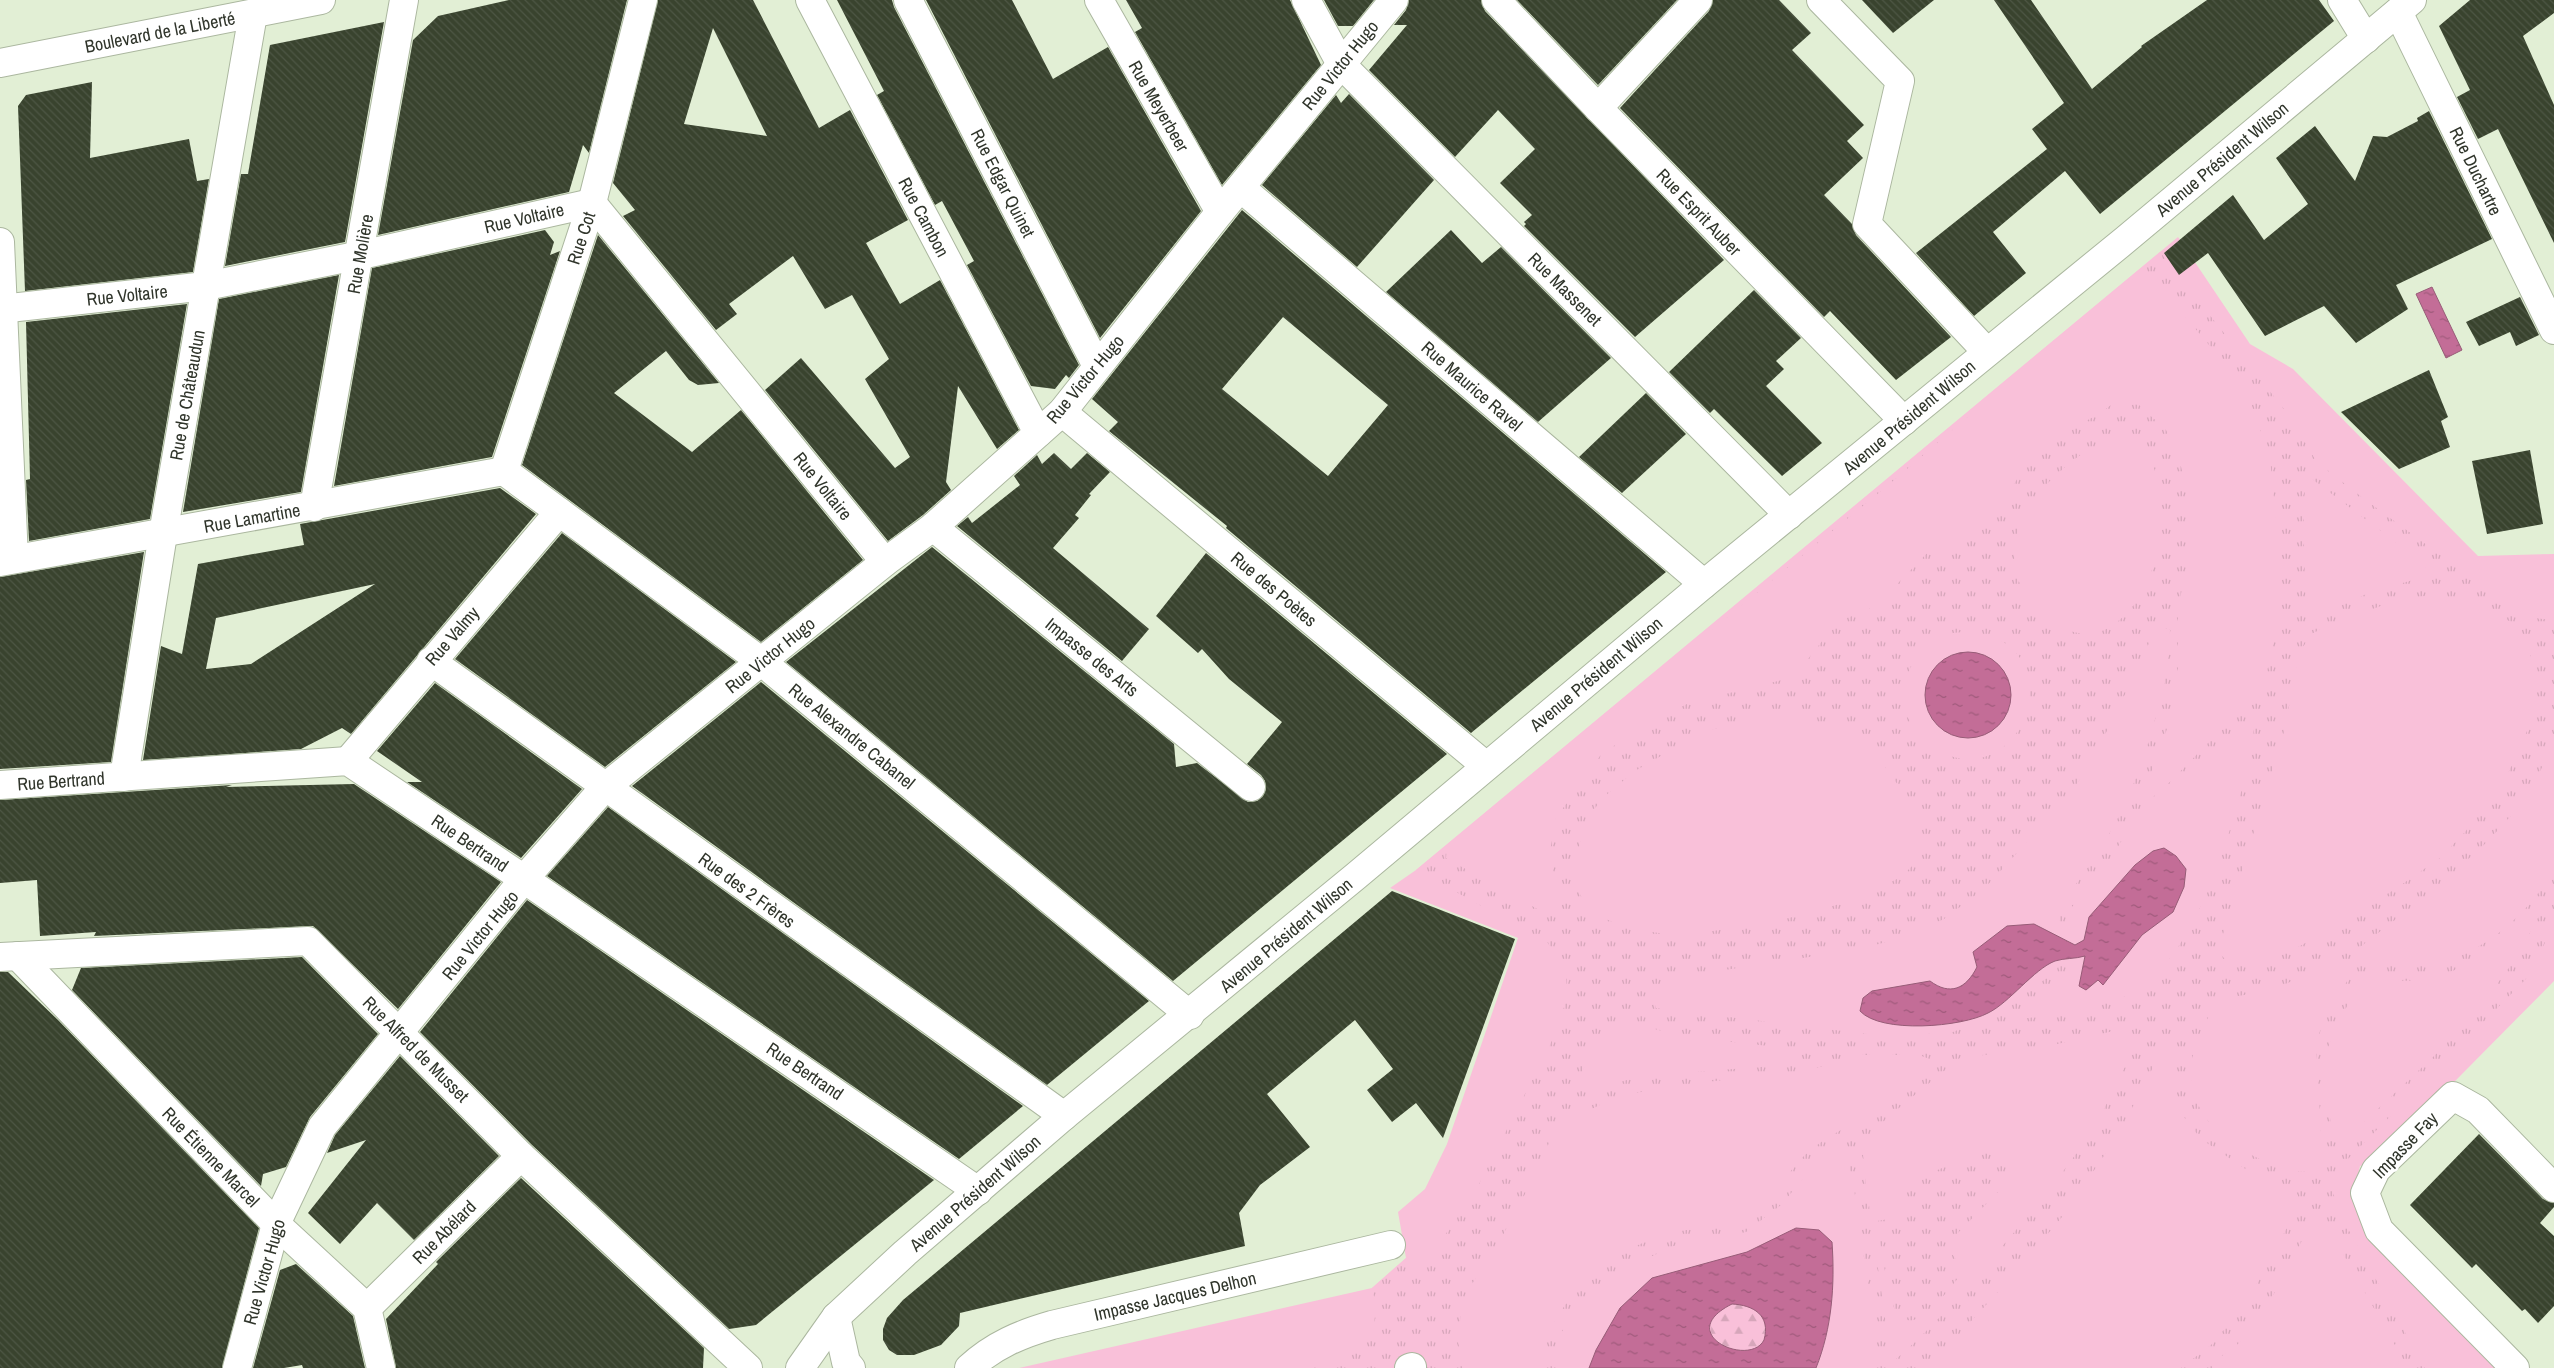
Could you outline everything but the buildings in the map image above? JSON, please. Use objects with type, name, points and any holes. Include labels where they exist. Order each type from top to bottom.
[{"type":"street","name":"Boulevard de la Liberté","points":[[0,63],[321,0]]},
{"type":"street","name":"Rue Molière","points":[[314,507],[404,0]]},
{"type":"street","name":"Rue Cot","points":[[504,471],[592,203],[643,0]]},
{"type":"street","name":"Rue Cambon","points":[[810,0],[1038,433]]},
{"type":"street","name":"Rue Edgar Quinet","points":[[908,0],[1097,366]]},
{"type":"street","name":"Rue Meyerbeer","points":[[1099,0],[1220,212]]},
{"type":"street","name":"Rue Massenet","points":[[1306,0],[1341,64],[1789,515]]},
{"type":"street","name":"Rue Victor Hugo","points":[[237,1368],[276,1224],[322,1128],[401,1033],[524,879],[604,788],[885,562],[933,527],[1062,412],[1220,212],[1394,0]]},
{"type":"street","name":"Rue Esprit Auber","points":[[1496,0],[1598,108],[1904,421]]},
{"type":"street","points":[[1598,108],[1698,0]]},
{"type":"street","points":[[1821,0],[1900,82],[1867,224],[1987,352]]},
{"type":"street","points":[[2342,0],[2366,39]]},
{"type":"street","name":"Avenue Président Wilson","points":[[800,1368],[836,1317],[1064,1116],[1190,1014],[1704,584],[2125,240],[2405,6]]},
{"type":"street","name":"Rue Duchartre","points":[[2405,6],[2554,330]]},
{"type":"street","name":"Rue de Châteaudun","points":[[124,777],[163,534],[253,14]]},
{"type":"street","name":"Rue Maurice Ravel","points":[[1241,188],[1704,584]]},
{"type":"street","name":"Rue Voltaire","points":[[1,309],[206,286],[360,255],[592,203],[885,562]]},
{"type":"street","points":[[0,242],[7,560]]},
{"type":"street","name":"Rue des Poètes","points":[[1062,412],[1486,766]]},
{"type":"street","name":"Rue Lamartine","points":[[7,560],[314,507],[504,471]]},
{"type":"street","name":"Rue Alexandre Cabanel","points":[[504,471],[762,662],[1190,1014]]},
{"type":"street","name":"Rue Valmy","points":[[348,761],[430,661],[559,512]]},
{"type":"street","name":"Impasse des Arts","points":[[933,527],[1251,788]]},
{"type":"street","name":"Rue des 2 Frères","points":[[430,661],[604,788],[1064,1116]]},
{"type":"street","name":"Rue Bertrand","points":[[0,785],[348,761],[524,879],[978,1191]]},
{"type":"street","name":"Rue Alfred de Musset","points":[[9,956],[308,941],[521,1156],[748,1368]]},
{"type":"street","name":"Rue Étienne Marcel","points":[[9,956],[276,1224],[367,1308]]},
{"type":"street","name":"Impasse Fay","points":[[2515,1368],[2379,1230],[2365,1192],[2376,1170],[2453,1096],[2478,1110],[2554,1188]]},
{"type":"street","name":"Rue Abélard","points":[[367,1308],[521,1156]]},
{"type":"street","name":"Impasse Jacques Delhon","points":[[969,1368],[1002,1344],[1017,1336],[1044,1328],[1391,1245]]},
{"type":"street","points":[[367,1308],[381,1368]]},
{"type":"street","points":[[836,1317],[846,1362],[851,1368]]},
{"type":"green space","points":[[2178,237],[2250,344],[2293,369],[2478,556],[2554,554],[2554,981],[2376,1161],[2360,1166],[2352,1201],[2362,1201],[2503,1368],[1019,1368],[1372,1288],[1406,1258],[1398,1212],[1425,1189],[1447,1144],[1518,938],[1390,888],[1416,870]]},
{"type":"green space","points":[[2160,252],[2291,418],[2316,461],[2466,574],[2533,618],[2554,620],[2554,742],[2528,797],[2488,841],[2439,886],[2360,947],[2362,956],[2390,965],[2418,966],[2446,961],[2472,950],[2497,934],[2519,915],[2538,893],[2554,869],[2554,921],[2538,959],[2526,979],[2346,1161],[2332,1186],[2337,1209],[2425,1368],[2408,1368],[2327,1226],[2319,1223],[2312,1225],[2308,1229],[2277,1289],[2259,1317],[2238,1344],[2215,1361],[2212,1368],[2181,1368],[2211,1345],[2247,1302],[2298,1207],[2298,1195],[2247,1170],[2201,1139],[2180,1112],[2174,1076],[2177,1034],[2172,1030],[2119,1134],[2062,1217],[2009,1280],[1928,1368],[1873,1368],[1875,1333],[1853,1182],[1845,1156],[1829,1148],[1781,1205],[1746,1232],[1674,1246],[1611,1275],[1571,1317],[1558,1338],[1557,1368],[1545,1368],[1546,1343],[1556,1319],[1576,1291],[1600,1268],[1628,1250],[1660,1237],[1686,1230],[1732,1223],[1750,1215],[1767,1202],[1806,1154],[1838,1131],[1880,1106],[1926,1069],[1932,1060],[1919,1055],[1858,1055],[1810,1070],[1663,1087],[1614,1098],[1557,1126],[1524,1196],[1496,1248],[1470,1287],[1461,1311],[1458,1342],[1464,1368],[1313,1368],[1325,1363],[1374,1325],[1376,1305],[1372,1288],[1406,1258],[1427,1261],[1476,1190],[1550,1045],[1567,999],[1566,968],[1547,942],[1416,870]],"holes":[[[2146,270],[2246,389],[2270,459],[2278,538],[2276,620],[2272,655],[2261,689],[2159,793],[2142,803],[2142,797],[2167,729],[2178,670],[2178,608],[2187,565],[2188,494],[2177,451],[2166,430],[2139,405],[2115,402],[2099,414],[2063,433],[2034,455],[1981,531],[1956,545],[1929,551],[1876,606],[1837,622],[1794,677],[1689,703],[1641,726],[1600,756],[1556,818],[1550,851],[1559,905],[1555,913],[1548,915],[1446,858],[1447,847],[1886,487],[2111,294]],[[2118,440],[2137,444],[2147,453],[2154,467],[2158,483],[2159,501],[2156,553],[2144,589],[2137,601],[2119,621],[2097,633],[2076,633],[2051,623],[2030,601],[2019,582],[2014,562],[2015,542],[2021,522],[2031,503],[2045,486],[2076,458],[2102,444]],[[2308,476],[2389,537],[2434,574],[2371,592],[2312,618],[2306,612],[2304,500]],[[2426,596],[2452,599],[2480,606],[2513,623],[2529,649],[2536,685],[2527,731],[2504,782],[2465,832],[2440,858],[2348,919],[2300,946],[2259,963],[2228,962],[2222,956],[2220,944],[2283,736],[2300,652],[2311,634],[2394,601]],[[2157,626],[2170,630],[2169,654],[2163,688],[2137,775],[2104,842],[2091,863],[2058,907],[2064,954],[2056,971],[2033,988],[2007,1002],[1988,1017],[1953,1032],[1914,1035],[1867,1034],[1656,1008],[1652,994],[1665,982],[1692,975],[1861,949],[1907,936],[1944,919],[1984,889],[2072,793],[2112,722]],[[1974,632],[1996,638],[2017,654],[2028,676],[2029,699],[2023,722],[2009,741],[1991,755],[1967,759],[1941,752],[1920,737],[1913,729],[1906,713],[1903,695],[1905,683],[1915,661],[1931,643],[1952,633]],[[1793,715],[1852,731],[1871,748],[1914,807],[1923,840],[1914,864],[1901,877],[1854,900],[1774,922],[1679,936],[1632,929],[1600,917],[1587,906],[1577,889],[1574,872],[1580,842],[1591,813],[1605,796],[1635,771],[1697,735],[1755,716]],[[2249,720],[2253,722],[2254,743],[2224,847],[2210,886],[2193,922],[2173,954],[2150,980],[2123,997],[2110,1002],[2053,1015],[2011,1020],[2012,1016],[2064,981],[2071,970],[2074,952],[2069,927],[2072,907],[2112,856],[2131,826],[2186,782],[2241,725]],[[2540,914],[2518,955],[2479,1009],[2435,1055],[2362,1124],[2344,1140],[2335,1141],[2325,1089],[2325,1059],[2333,1034],[2366,976],[2411,981],[2446,974],[2479,957]],[[2340,959],[2348,962],[2354,970],[2326,1015],[2316,1042],[2322,1154],[2320,1167],[2301,1172],[2282,1168],[2241,1150],[2220,1134],[2204,1115],[2194,1095],[2191,1073],[2194,1049],[2204,1025],[2221,999],[2282,985],[2306,975],[2324,964]],[[1634,1024],[1687,1037],[1795,1049],[1801,1053],[1795,1061],[1773,1066],[1641,1076],[1585,1092],[1577,1086],[1592,1053],[1611,1032]],[[2122,1029],[2130,1034],[2135,1045],[2095,1125],[2055,1183],[1957,1299],[1917,1340],[1889,1365],[1888,1338],[1863,1154],[1866,1140],[1888,1117],[1960,1058],[2040,1048]]]},
{"type":"green space","points":[[1982,1151],[1996,1155],[2005,1162],[2008,1172],[2007,1179],[2004,1186],[1946,1245],[1964,1271],[1926,1314],[1916,1319],[1908,1320],[1901,1318],[1894,1308],[1891,1298],[1877,1221],[1907,1216],[1900,1186]]},
{"type":"green space","points":[[1733,1304],[1743,1304],[1753,1308],[1761,1316],[1765,1331],[1761,1346],[1753,1354],[1743,1358],[1733,1358],[1723,1354],[1715,1346],[1711,1336],[1711,1326],[1715,1316],[1723,1308]]},
{"type":"water","points":[[2432,287],[2462,350],[2446,358],[2416,294]]},
{"type":"water","points":[[1968,652],[1984,655],[1992,659],[2004,671],[2008,679],[2011,695],[2008,711],[2004,719],[1992,731],[1984,735],[1968,738],[1952,735],[1944,731],[1932,719],[1928,711],[1925,695],[1928,679],[1932,671],[1944,659],[1952,655]]},
{"type":"water","points":[[2164,848],[2176,856],[2186,869],[2184,887],[2173,912],[2142,935],[2103,985],[2098,980],[2086,990],[2079,986],[2085,956],[2058,960],[2047,965],[1996,1008],[1976,1018],[1960,1022],[1942,1025],[1903,1025],[1885,1023],[1870,1018],[1860,1011],[1863,998],[1872,991],[1930,981],[1937,986],[1951,989],[1963,985],[1973,975],[1977,967],[1973,952],[2007,926],[2034,924],[2075,945],[2084,940],[2089,917],[2135,865],[2153,851]]},
{"type":"water","points":[[1796,1228],[1819,1230],[1832,1242],[1833,1274],[1829,1322],[1816,1368],[1589,1368],[1596,1350],[1620,1308],[1652,1278],[1747,1252]],"holes":[[[1732,1304],[1740,1305],[1759,1313],[1765,1324],[1764,1340],[1756,1348],[1745,1350],[1732,1349],[1720,1344],[1712,1336],[1710,1326],[1716,1315]]]}]
